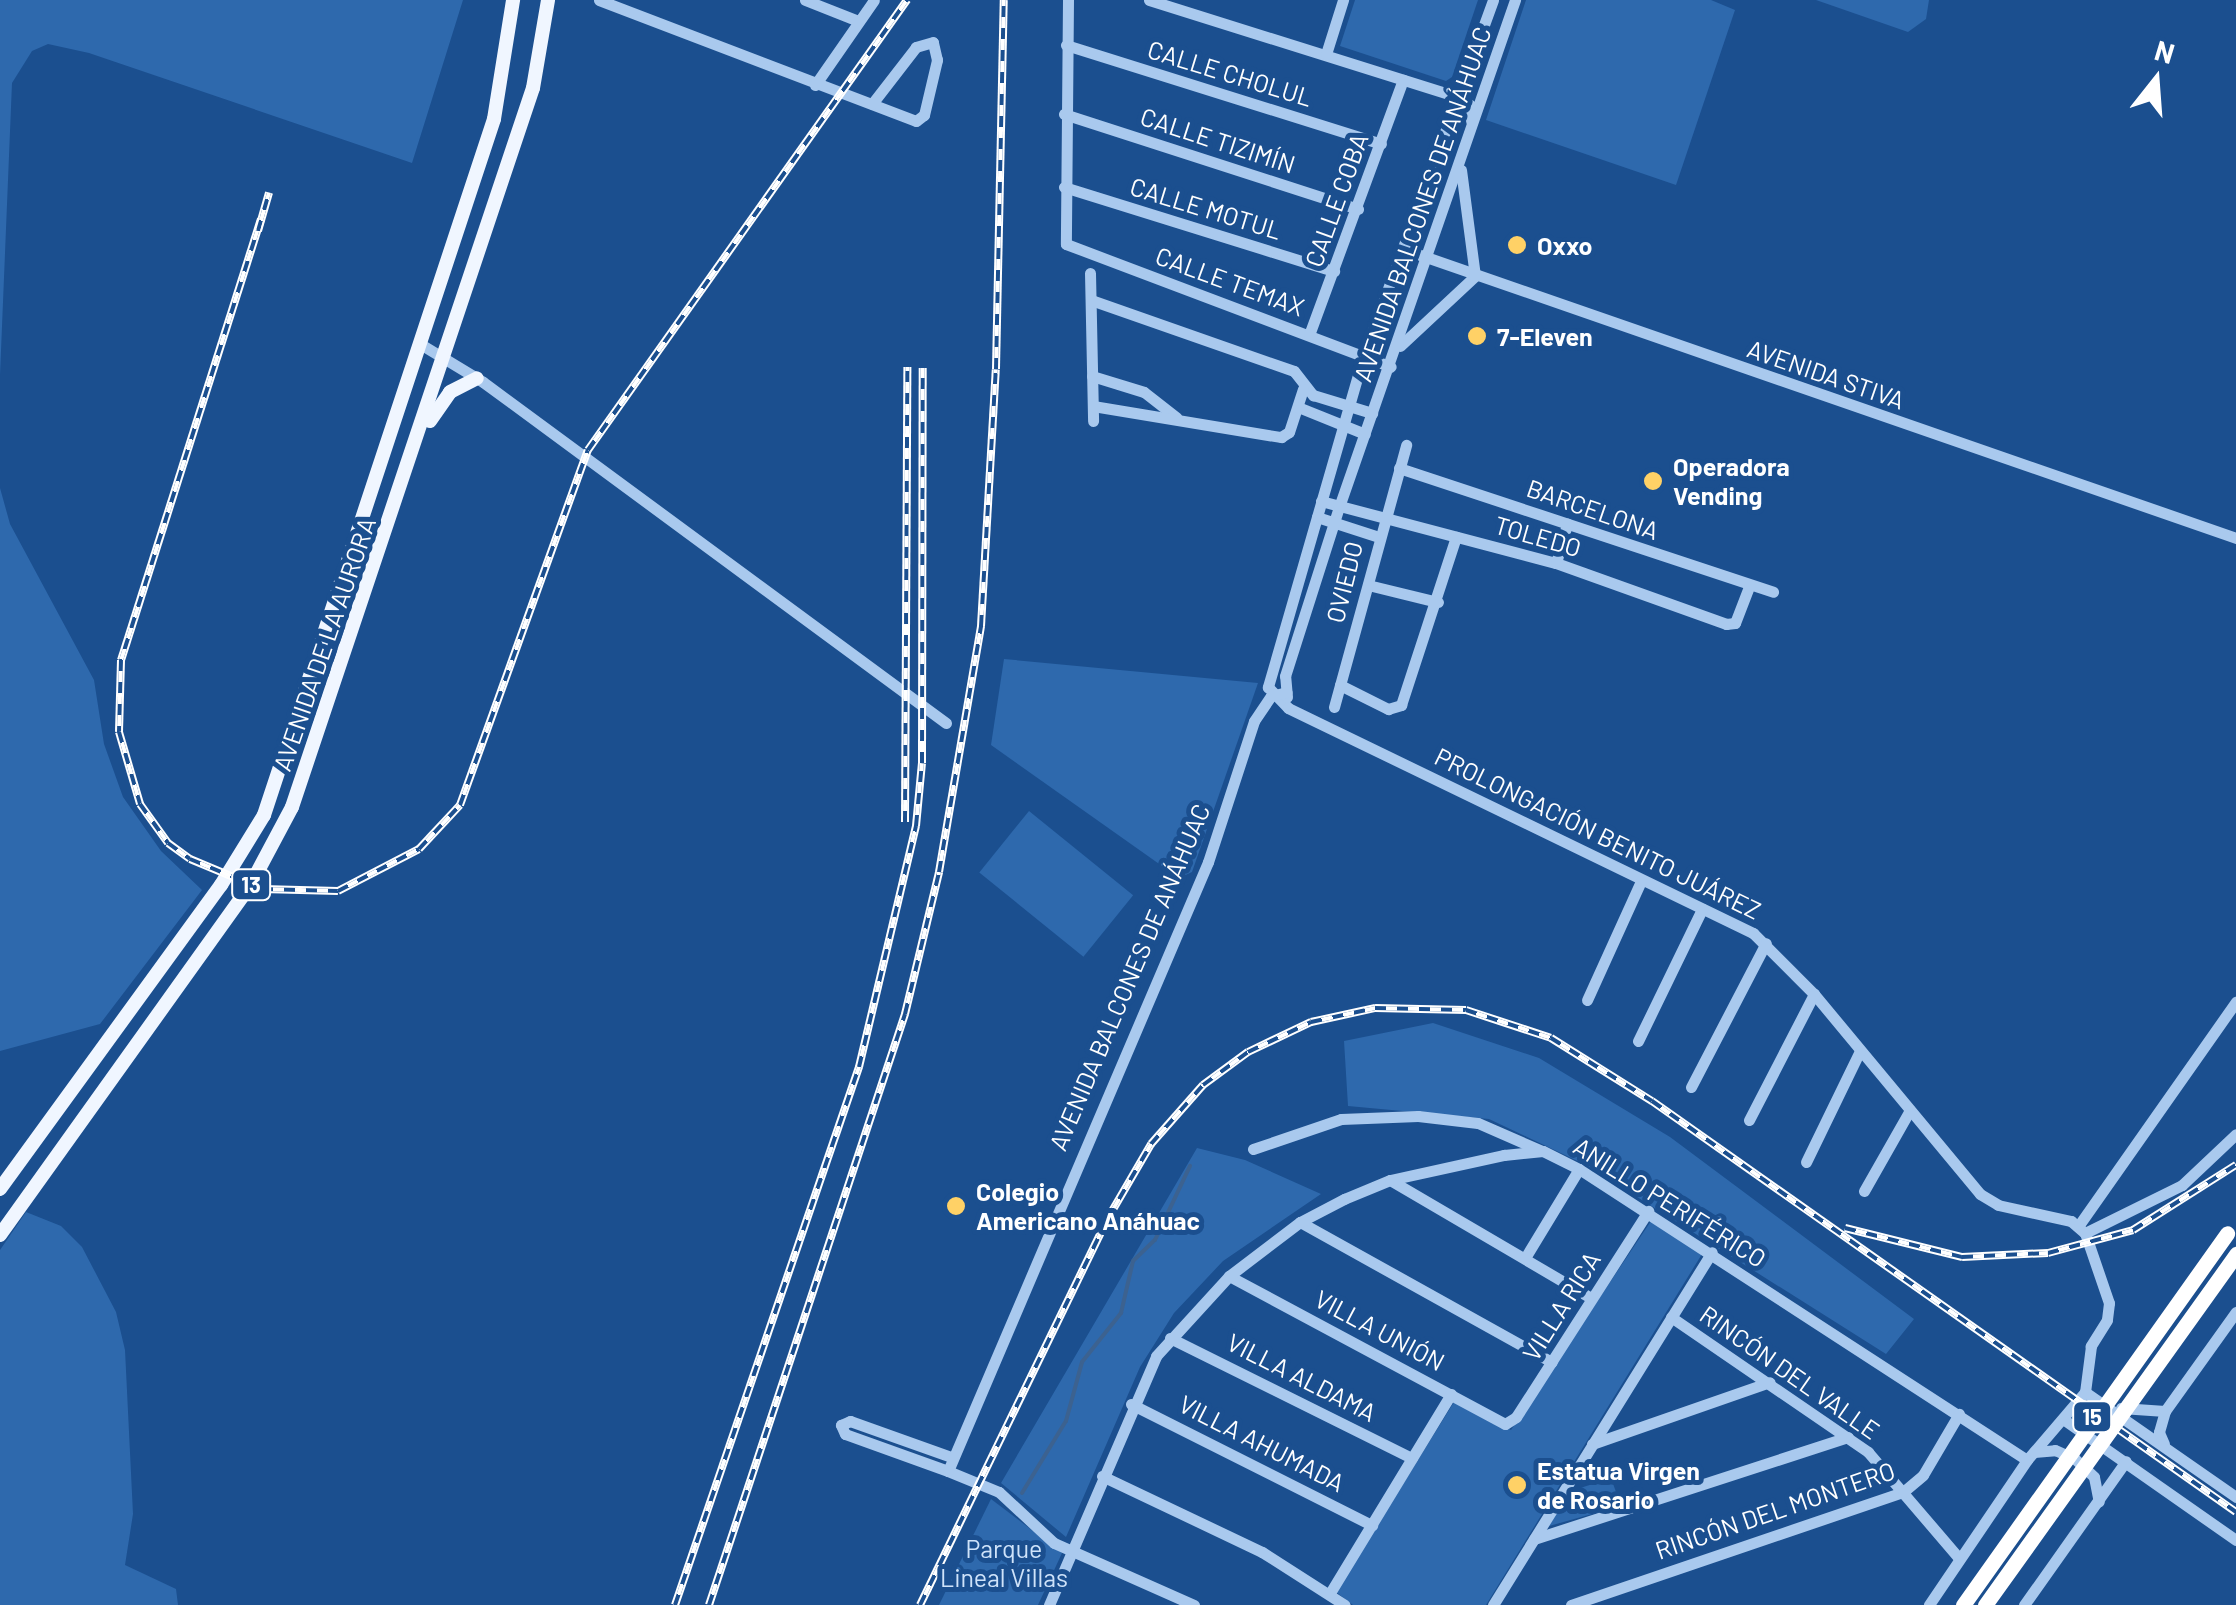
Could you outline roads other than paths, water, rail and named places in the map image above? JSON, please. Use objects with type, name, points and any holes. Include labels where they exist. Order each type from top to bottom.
[{"type":"highway","name":"15","points":[[1963,1605],[2226,1233]]},
{"type":"highway","name":"15","points":[[1985,1605],[2236,1254]]},
{"type":"main road","name":"AVENIDA DE LA AURORA","points":[[0,1189],[221,884],[264,815],[422,345],[504,84],[513,0]]},
{"type":"main road","name":"AVENIDA DE LA AURORA","points":[[0,1236],[272,847],[413,452],[534,88],[548,0]]},
{"type":"main road","points":[[413,452],[445,396],[477,378]]},
{"type":"street","points":[[599,0],[814,85],[872,104],[922,118],[937,60],[931,40],[916,46],[872,104]]},
{"type":"street","points":[[805,0],[858,21]]},
{"type":"street","points":[[814,85],[874,0]]},
{"type":"street","points":[[1064,187],[1068,0]]},
{"type":"street","points":[[1148,0],[1458,97],[1470,108],[1468,140]]},
{"type":"street","points":[[1326,54],[1343,0]]},
{"type":"street","name":"AVENIDA BALCONES DE ANÁHUAC","points":[[948,1471],[1208,862],[1254,721],[1271,696],[1268,674],[1364,354],[1493,0]]},
{"type":"street","name":"AVENIDA BALCONES DE ANÁHUAC","points":[[1287,692],[1285,676],[1340,504],[1515,0]]},
{"type":"street","name":"CALLE CHOLUL","points":[[1066,45],[1381,144]]},
{"type":"street","name":"CALLE COBA","points":[[1309,334],[1403,80]]},
{"type":"street","name":"CALLE TIZIMÍN","points":[[1064,114],[1358,209]]},
{"type":"street","points":[[1396,349],[1476,276],[1461,160]]},
{"type":"street","name":"CALLE TEMAX","points":[[1064,187],[1062,232],[1069,246],[1390,367]]},
{"type":"street","name":"CALLE MOTUL","points":[[1064,187],[1334,272]]},
{"type":"street","name":"AVENIDA STIVA","points":[[1403,249],[2236,538]]},
{"type":"street","points":[[1090,273],[1093,420]]},
{"type":"street","points":[[1091,300],[1294,372],[1303,389],[1372,413]]},
{"type":"street","points":[[422,345],[445,355],[477,378],[946,722]]},
{"type":"street","points":[[1092,376],[1154,397],[1176,418]]},
{"type":"street","points":[[1092,406],[1281,438],[1303,389]]},
{"type":"street","points":[[1298,407],[1343,421],[1365,434]]},
{"type":"street","name":"OVIEDO","points":[[1334,707],[1406,445]]},
{"type":"street","name":"BARCELONA","points":[[1399,468],[1773,592]]},
{"type":"street","name":"TOLEDO","points":[[1322,498],[1383,520],[1556,563],[1726,624],[1736,621],[1749,586]]},
{"type":"street","points":[[1315,521],[1379,537]]},
{"type":"street","points":[[1556,563],[1567,524]]},
{"type":"street","points":[[1340,685],[1388,709],[1398,708],[1438,602],[1456,536]]},
{"type":"street","points":[[1368,584],[1438,602]]},
{"type":"street","points":[[1271,696],[1287,692],[1288,708]]},
{"type":"street","name":"PROLONGACIÓN BENITO JUÁREZ","points":[[1271,696],[1288,708],[1766,943],[1988,1200],[2082,1229]]},
{"type":"street","points":[[1587,1000],[1642,881]]},
{"type":"street","points":[[1638,1041],[1702,909]]},
{"type":"street","points":[[1691,1088],[1766,943]]},
{"type":"street","points":[[1749,1120],[1814,994]]},
{"type":"street","points":[[2082,1229],[2236,1002]]},
{"type":"street","points":[[1806,1162],[1860,1051]]},
{"type":"street","points":[[1864,1191],[1910,1110]]},
{"type":"street","points":[[1253,1149],[1341,1119],[1418,1116],[1478,1124],[1543,1151]]},
{"type":"street","points":[[2082,1229],[2182,1185],[2236,1134]]},
{"type":"street","name":"ANILLO PERIFÉRICO","points":[[1049,1605],[1131,1404],[1170,1338],[1229,1276],[1300,1222],[1390,1180],[1543,1151],[1648,1210],[1959,1414],[2030,1456]]},
{"type":"street","points":[[1525,1258],[1579,1169]]},
{"type":"street","points":[[1390,1180],[1591,1298]]},
{"type":"street","name":"VILLA RICA","points":[[1509,1423],[1648,1210]]},
{"type":"street","points":[[1300,1222],[1552,1362]]},
{"type":"street","points":[[1930,1605],[2030,1456],[2086,1386],[2091,1346],[2107,1320],[2109,1303],[2082,1229]]},
{"type":"street","points":[[1493,1605],[1712,1252]]},
{"type":"street","name":"VILLA UNIÓN","points":[[1229,1276],[1509,1423]]},
{"type":"street","points":[[2166,1448],[2159,1432],[2165,1411],[2230,1333],[2236,1312]]},
{"type":"street","name":"RINCÓN DEL VALLE","points":[[1671,1317],[1848,1437],[1903,1492],[1959,1558]]},
{"type":"street","name":"VILLA ALDAMA","points":[[1170,1338],[1412,1458]]},
{"type":"street","points":[[1592,1444],[1770,1382]]},
{"type":"street","points":[[2086,1386],[2119,1407],[2165,1411]]},
{"type":"street","points":[[2086,1386],[2236,1497]]},
{"type":"street","points":[[1330,1593],[1451,1394]]},
{"type":"street","name":"VILLA AHUMADA","points":[[1131,1404],[1372,1525]]},
{"type":"street","name":"RINCÓN DEL MONTERO","points":[[1571,1605],[1903,1492],[1923,1475],[1959,1414]]},
{"type":"street","points":[[2063,1419],[2236,1540]]},
{"type":"street","points":[[951,1457],[850,1421],[841,1425],[845,1434],[999,1492],[1035,1531],[1071,1552],[1194,1605]]},
{"type":"street","points":[[887,1450],[892,1437]]},
{"type":"street","points":[[1534,1539],[1848,1437]]},
{"type":"street","points":[[925,1464],[929,1450]]},
{"type":"street","points":[[2030,1456],[2062,1452],[2088,1468],[2098,1502]]},
{"type":"street","points":[[2024,1605],[2126,1461]]},
{"type":"street","points":[[1102,1476],[1262,1552],[1345,1605]]},
{"type":"waterway","points":[[1022,1493],[1066,1421],[1082,1362],[1121,1313],[1133,1261],[1155,1240],[1190,1166]]},
{"type":"railway","points":[[261,219],[121,660],[119,732],[140,804],[168,843],[190,859],[262,889],[338,891],[419,849],[460,805],[588,450],[907,0]]},
{"type":"railway","points":[[709,1605],[905,1014],[939,872],[981,626],[996,369],[1004,0]]},
{"type":"railway","points":[[258,231],[269,193]]},
{"type":"railway","points":[[905,822],[907,367]]},
{"type":"railway","points":[[675,1605],[859,1067],[916,826],[922,763],[923,368]]},
{"type":"railway","points":[[920,1605],[1108,1218],[1151,1144],[1203,1085],[1248,1052],[1311,1022],[1375,1008],[1466,1010],[1551,1038],[1652,1101],[2236,1512]]},
{"type":"railway","points":[[1845,1228],[1962,1257],[2048,1253],[2133,1230],[2236,1165]]},
{"type":"place","name":"Oxxo","points":[[1517,245]]},
{"type":"place","name":"7-Eleven","points":[[1477,336]]},
{"type":"place","name":"Operadora Vending","points":[[1653,481]]},
{"type":"place","name":"Colegio Americano Anáhuac","points":[[956,1206]]},
{"type":"place","name":"Estatua Virgen de Rosario","points":[[1517,1485]]},
{"type":"park label","name":"Parque Lineal Villas","points":[[1004,1564]]}]
